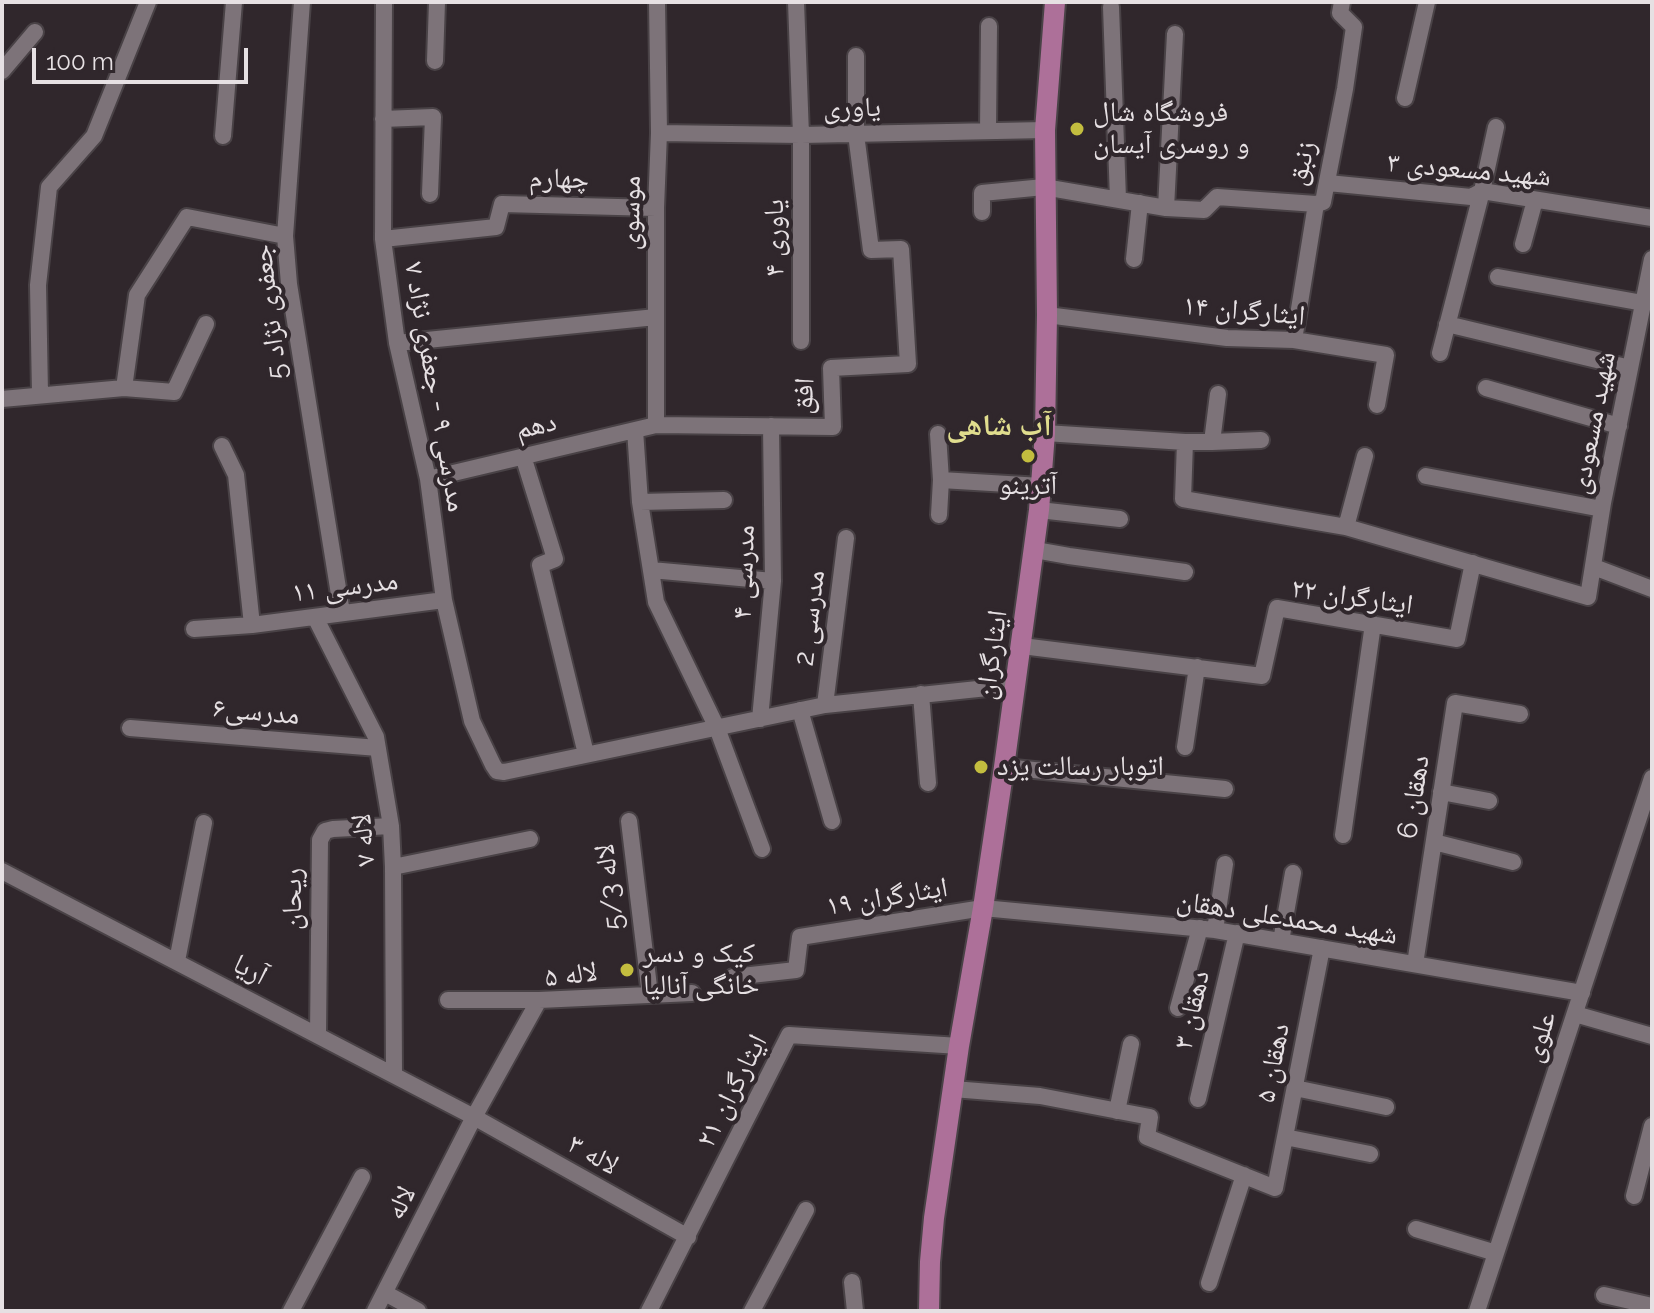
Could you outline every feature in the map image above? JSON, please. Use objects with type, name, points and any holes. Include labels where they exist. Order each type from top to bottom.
[{"type":"main road","name":"ایثارگران","points":[[929,1311],[934,1218],[1022,646],[1039,510],[1045,433],[1047,315],[1045,130],[1055,2]]},
{"type":"street","points":[[40,394],[38,285],[49,187],[94,136],[148,2]]},
{"type":"street","points":[[223,136],[234,2]]},
{"type":"street","name":"جعفری نژاد 5","points":[[302,2],[285,236],[289,284],[342,613]]},
{"type":"street","name":"مدرسی ۹ - جعفری نژاد ۷","points":[[384,2],[383,239],[397,343],[428,479],[444,600],[472,721],[497,771],[586,754]]},
{"type":"street","points":[[435,61],[437,2]]},
{"type":"street","name":"موسوی","points":[[656,425],[657,2]]},
{"type":"street","name":"یاوری ۴","points":[[796,2],[801,135],[801,341]]},
{"type":"street","name":"زنبق","points":[[1294,340],[1316,204],[1323,202],[1328,183],[1354,27],[1340,13],[1342,2]]},
{"type":"street","points":[[1405,98],[1427,2]]},
{"type":"street","points":[[1111,7],[1118,199]]},
{"type":"street","points":[[988,131],[989,26]]},
{"type":"street","points":[[2,71],[35,32]]},
{"type":"street","points":[[1166,208],[1175,34]]},
{"type":"street","points":[[856,56],[856,134]]},
{"type":"street","points":[[383,119],[433,117],[430,194]]},
{"type":"street","points":[[1440,353],[1496,127]]},
{"type":"street","name":"یاوری","points":[[659,133],[801,135],[1045,130]]},
{"type":"street","name":"افق","points":[[656,425],[833,427],[831,368],[908,364],[901,249],[871,250],[856,134]]},
{"type":"street","name":"شهید مسعودی ۳","points":[[1328,183],[1471,197],[1482,191],[1652,218]]},
{"type":"street","points":[[982,212],[982,193],[1044,187],[1166,208],[1204,210],[1217,197],[1316,204]]},
{"type":"street","points":[[1523,244],[1535,200]]},
{"type":"street","points":[[1134,259],[1140,203]]},
{"type":"street","name":"چهارم","points":[[383,239],[496,227],[502,204],[656,208]]},
{"type":"street","points":[[124,388],[137,295],[187,217],[285,236]]},
{"type":"street","name":"شهید مسعودی","points":[[1473,563],[1588,597],[1602,509],[1652,259]]},
{"type":"street","points":[[1498,277],[1643,303]]},
{"type":"street","name":"ایثارگران ۱۴","points":[[1047,315],[1227,338],[1294,340],[1386,355],[1377,405]]},
{"type":"street","points":[[397,343],[656,317]]},
{"type":"street","points":[[2,399],[124,388],[174,392],[206,324]]},
{"type":"street","points":[[1447,324],[1630,368]]},
{"type":"street","points":[[1486,388],[1619,426]]},
{"type":"street","points":[[1212,442],[1218,394]]},
{"type":"street","name":"دهم","points":[[428,479],[656,425]]},
{"type":"street","name":"مدرسی ۴","points":[[760,719],[773,581],[771,426]]},
{"type":"street","points":[[635,430],[640,502],[656,602],[717,728],[762,849]]},
{"type":"street","points":[[1045,433],[1185,442],[1261,440]]},
{"type":"street","points":[[938,434],[941,480],[939,515]]},
{"type":"street","points":[[1185,442],[1183,499],[1346,527],[1473,563]]},
{"type":"street","points":[[222,446],[236,475],[252,625]]},
{"type":"street","points":[[523,456],[555,559],[540,565],[586,754],[825,705],[1016,685]]},
{"type":"street","points":[[1346,527],[1365,456]]},
{"type":"street","points":[[1426,476],[1602,509]]},
{"type":"street","points":[[941,480],[1041,486]]},
{"type":"street","points":[[640,502],[724,500]]},
{"type":"street","points":[[1039,510],[1120,519]]},
{"type":"street","name":"مدرسی 2","points":[[825,705],[846,538]]},
{"type":"street","points":[[1035,550],[1185,572]]},
{"type":"street","name":"ایثارگران ۲۲","points":[[1022,646],[1262,676],[1277,608],[1457,639],[1473,563]]},
{"type":"street","points":[[1594,567],[1652,589]]},
{"type":"street","points":[[651,570],[773,581]]},
{"type":"street","name":"مدرسی ۱۱","points":[[194,629],[252,625],[444,600]]},
{"type":"street","name":"لاله ۷","points":[[315,617],[376,737],[378,748],[391,826],[394,1075]]},
{"type":"street","points":[[1343,835],[1373,624]]},
{"type":"street","points":[[1185,747],[1197,667]]},
{"type":"street","points":[[921,694],[928,783]]},
{"type":"street","name":"دهقان 6","points":[[1415,964],[1455,703],[1520,714]]},
{"type":"street","points":[[800,710],[832,821]]},
{"type":"street","name":"مدرسی۶","points":[[130,728],[378,748]]},
{"type":"street","points":[[1004,767],[1225,789]]},
{"type":"street","name":"علوی","points":[[1477,1311],[1652,778]]},
{"type":"street","points":[[1441,792],[1489,801]]},
{"type":"street","name":"لاله 5/3","points":[[629,821],[650,995]]},
{"type":"street","points":[[177,961],[204,823]]},
{"type":"street","name":"ریحان","points":[[318,1035],[320,840],[325,831],[333,829],[391,826]]},
{"type":"street","points":[[393,867],[530,839]]},
{"type":"street","points":[[1434,842],[1513,862]]},
{"type":"street","points":[[1178,1008],[1207,929],[1225,864]]},
{"type":"street","name":"آریا","points":[[2,871],[474,1117]]},
{"type":"street","points":[[1281,941],[1293,873]]},
{"type":"street","name":"شهید محمدعلی دهقان","points":[[983,908],[1237,933],[1582,993]]},
{"type":"street","name":"ایثارگران ۱‍۹","points":[[733,977],[796,970],[800,937],[983,908]]},
{"type":"street","name":"دهقان ۳","points":[[1198,1099],[1237,933]]},
{"type":"street","name":"دهقان ۵","points":[[1244,1175],[1275,1188],[1322,948]]},
{"type":"street","name":"لاله ۵","points":[[474,1117],[539,1000],[692,993]]},
{"type":"street","points":[[448,1000],[539,1000]]},
{"type":"street","points":[[1575,1014],[1652,1036]]},
{"type":"street","name":"ایثارگران ۲۱","points":[[688,1237],[789,1035],[959,1046]]},
{"type":"street","points":[[1117,1111],[1131,1044]]},
{"type":"street","points":[[1295,1088],[1386,1107]]},
{"type":"street","points":[[953,1089],[1040,1096],[1150,1117],[1147,1137],[1244,1175],[1209,1283]]},
{"type":"street","name":"لاله ۳","points":[[474,1117],[688,1237]]},
{"type":"street","name":"لاله","points":[[375,1311],[474,1117]]},
{"type":"street","points":[[1634,1196],[1652,1126]]},
{"type":"street","points":[[1285,1137],[1370,1154]]},
{"type":"street","points":[[291,1311],[362,1177]]},
{"type":"street","points":[[752,1311],[806,1210]]},
{"type":"street","points":[[1416,1229],[1496,1253]]},
{"type":"street","points":[[649,1311],[688,1237]]},
{"type":"street","points":[[852,1282],[855,1311]]},
{"type":"street","points":[[385,1293],[418,1311]]},
{"type":"street","points":[[1604,1295],[1650,1307]]},
{"type":"place","name":"فروشگاه شال و روسری آیسان","points":[[1077,129]]},
{"type":"place","name":"آترینو","points":[[1028,456]]},
{"type":"place","name":"اتوبار رسالت یزد","points":[[981,767]]},
{"type":"place","name":"کیک و دسر خانگی آنالیا","points":[[627,970]]},
{"type":"district","name":"آب شاهی","points":[[999,426]]}]
